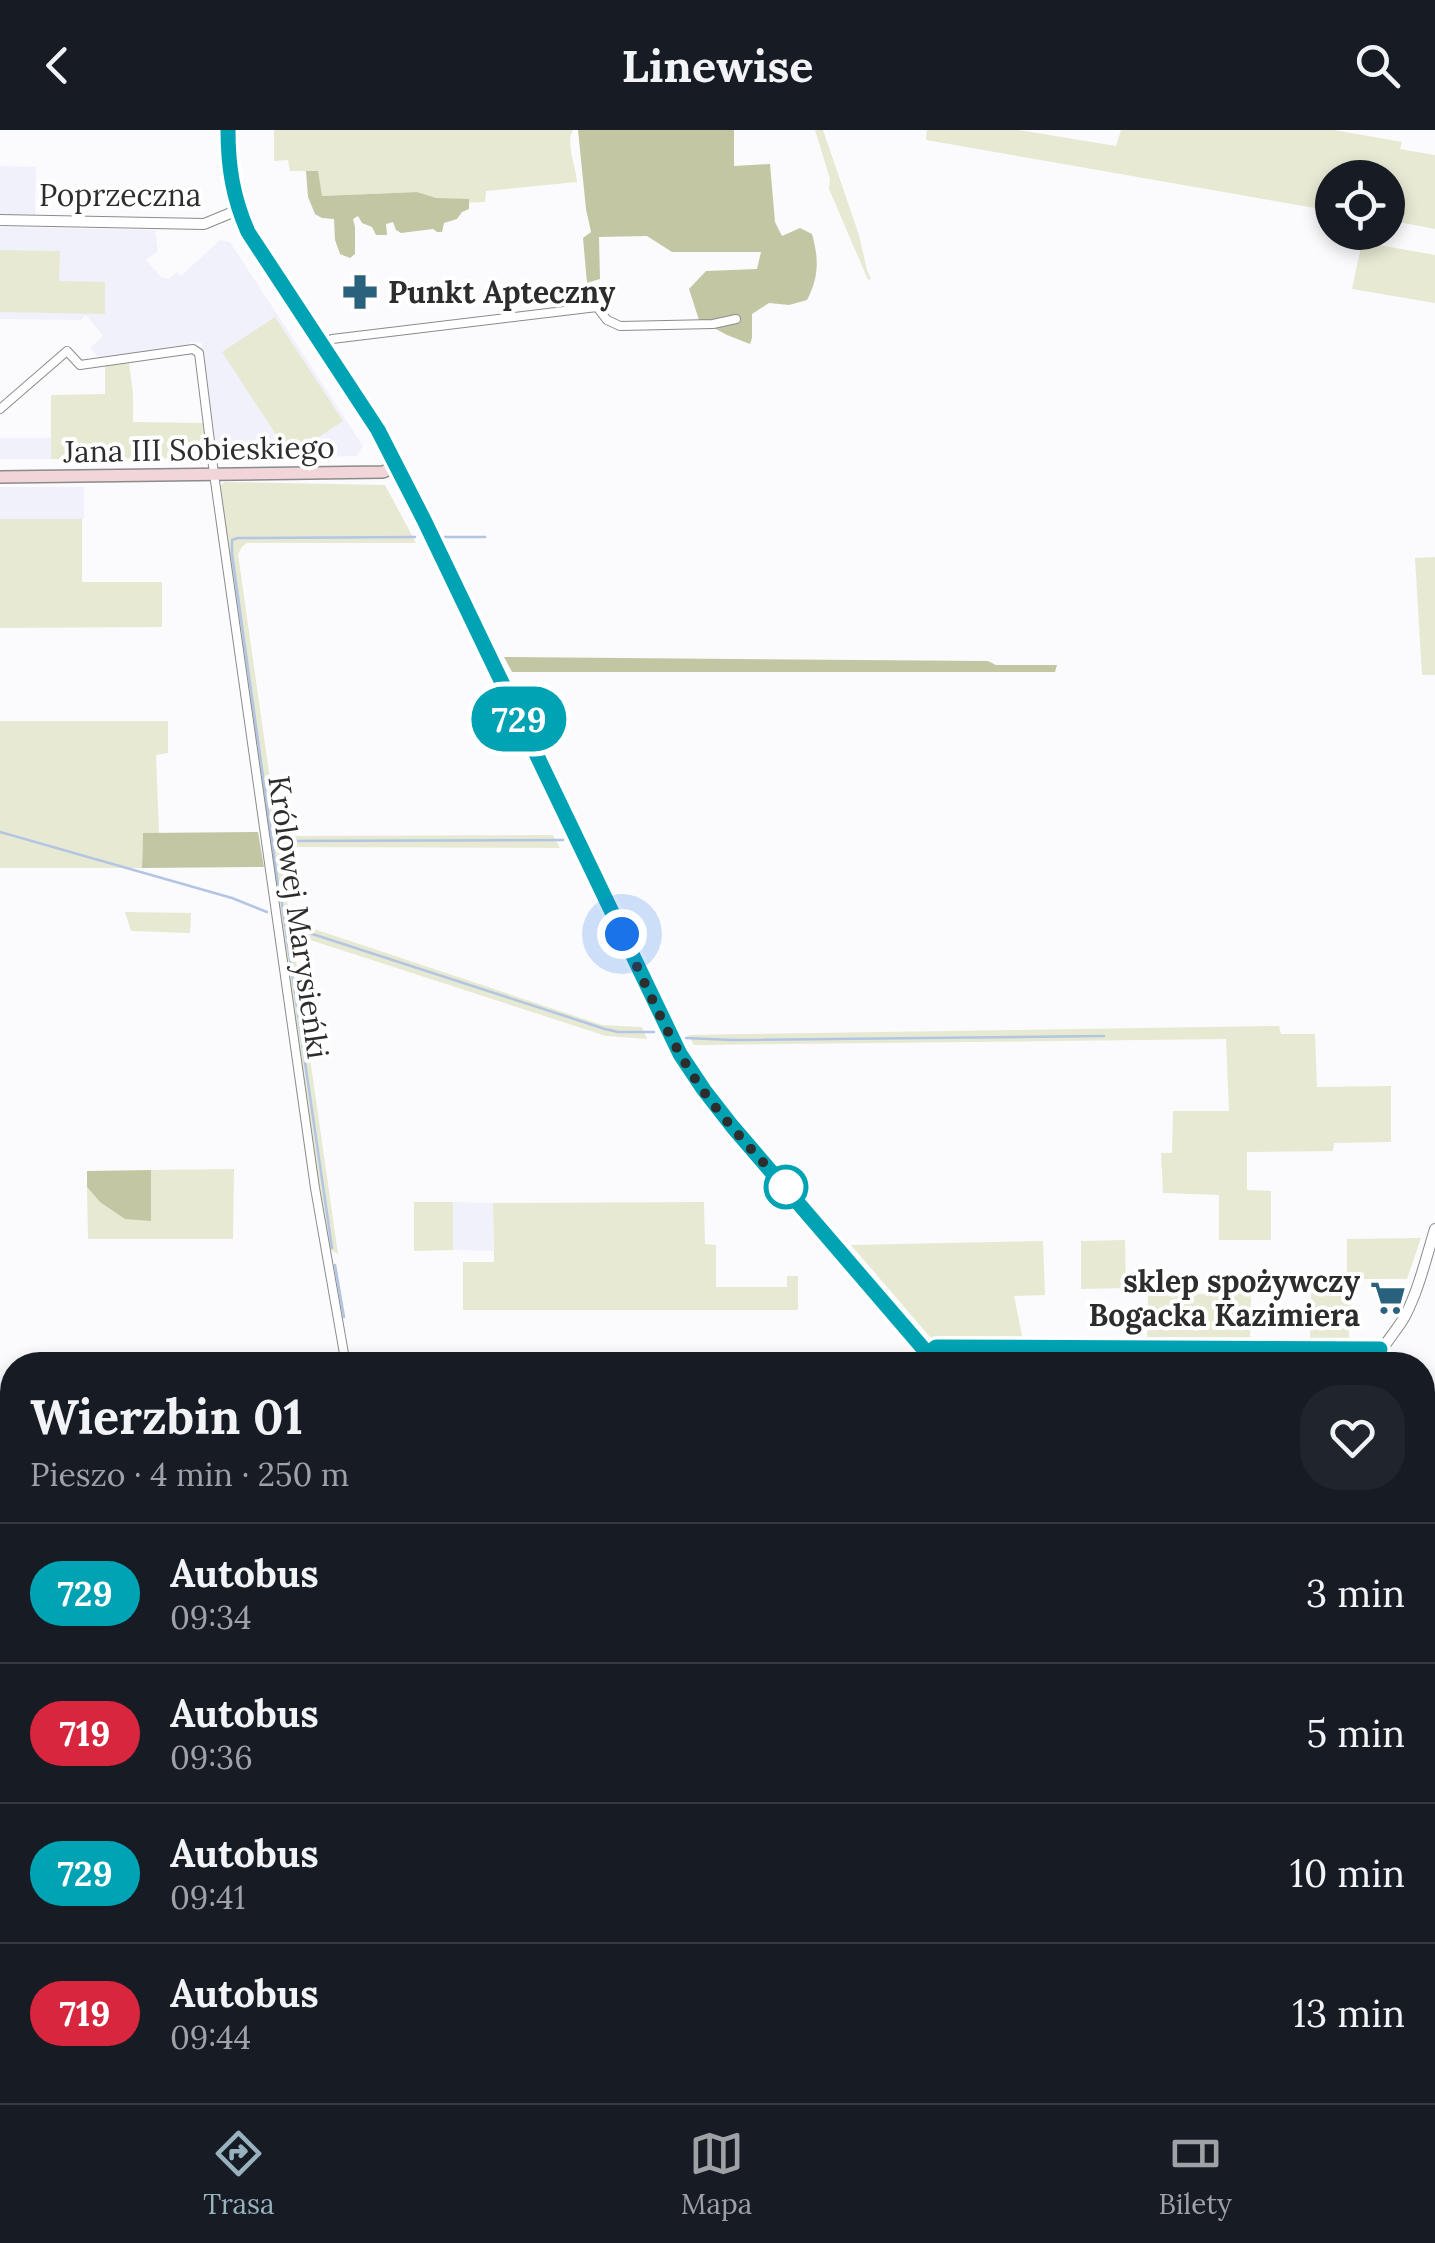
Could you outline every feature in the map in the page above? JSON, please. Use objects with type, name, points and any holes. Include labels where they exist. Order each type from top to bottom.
[{"type":"main road","points":[[228,130],[229,172],[238,210],[266,262],[378,430],[680,1054],[732,1126],[925,1352]]},
{"type":"main road","name":"Jana III Sobieskiego","points":[[0,477],[383,472],[396,466]]},
{"type":"street","name":"Poprzeczna","points":[[0,220],[204,224],[238,210]]},
{"type":"street","points":[[321,346],[332,338],[597,307],[606,320],[620,326],[714,324],[736,319]]},
{"type":"street","name":"Królowej Marysieńki","points":[[0,409],[67,351],[80,365],[196,350],[200,356],[315,1188],[344,1352]]},
{"type":"street","points":[[1379,1352],[1404,1319],[1435,1230]]},
{"type":"street","points":[[934,1352],[936,1347],[1380,1349]]},
{"type":"shaded area","points":[[0,166],[36,167],[35,215],[0,214]]},
{"type":"shaded area","points":[[0,227],[155,230],[158,251],[146,260],[161,277],[169,279],[177,272],[181,276],[220,240],[230,242],[363,446],[357,456],[220,459],[216,453],[202,343],[99,358],[90,348],[103,336],[86,315],[81,320],[0,319]]},
{"type":"shaded area","points":[[0,438],[51,438],[51,459],[0,459]]},
{"type":"shaded area","points":[[0,487],[84,487],[84,519],[0,519]]},
{"type":"shaded area","points":[[453,1202],[493,1203],[493,1251],[453,1250]]},
{"type":"green space","points":[[274,130],[573,130],[570,148],[577,182],[486,191],[485,202],[427,204],[416,192],[321,196],[317,171],[290,171],[288,160],[274,161]]},
{"type":"green space","points":[[578,130],[734,130],[734,166],[770,164],[775,222],[782,236],[800,228],[812,234],[817,268],[807,300],[789,305],[769,303],[752,314],[750,344],[727,335],[699,320],[689,289],[706,271],[757,269],[761,252],[672,252],[647,236],[599,237],[600,279],[587,283],[583,238],[591,232]]},
{"type":"green space","points":[[815,130],[823,130],[871,279],[868,280],[829,189],[830,179]]},
{"type":"green space","points":[[927,130],[1019,130],[1116,146],[1121,130],[1334,130],[1402,142],[1400,149],[1435,155],[1435,229],[1405,223],[1405,160],[1315,160],[1315,208],[926,140]]},
{"type":"green space","points":[[306,171],[318,171],[322,196],[417,192],[436,198],[469,199],[469,209],[444,223],[442,232],[433,229],[401,233],[393,222],[386,224],[387,235],[376,235],[358,216],[353,219],[355,254],[350,258],[340,254],[334,219],[315,214],[308,197]]},
{"type":"green space","points":[[0,250],[60,251],[59,281],[105,282],[105,314],[0,312]]},
{"type":"green space","points":[[1360,250],[1405,250],[1435,255],[1435,303],[1352,289]]},
{"type":"green space","points":[[275,317],[343,421],[290,456],[222,352]]},
{"type":"green space","points":[[129,363],[133,422],[203,423],[206,458],[51,459],[51,395],[105,394],[105,366]]},
{"type":"green space","points":[[224,482],[385,485],[416,543],[247,543],[238,554],[278,836],[553,835],[560,848],[280,847],[290,921],[602,1025],[642,1027],[647,1039],[606,1036],[292,932],[338,1254],[329,1249],[323,1217],[220,487]]},
{"type":"green space","points":[[0,519],[82,519],[82,582],[162,582],[162,627],[0,628]]},
{"type":"green space","points":[[1435,557],[1435,675],[1422,675],[1415,558]]},
{"type":"green space","points":[[504,657],[988,661],[996,665],[1057,665],[1055,672],[512,672]]},
{"type":"green space","points":[[0,721],[168,721],[168,753],[156,755],[159,833],[143,833],[142,868],[0,868]]},
{"type":"green space","points":[[258,832],[264,867],[142,868],[143,833]]},
{"type":"green space","points":[[125,912],[191,913],[190,933],[131,931]]},
{"type":"green space","points":[[1279,1026],[1281,1034],[1315,1034],[1317,1087],[1391,1086],[1391,1142],[1334,1143],[1333,1151],[1247,1152],[1247,1190],[1271,1191],[1271,1240],[1219,1240],[1219,1195],[1163,1193],[1161,1153],[1172,1153],[1173,1111],[1229,1111],[1226,1039],[694,1045],[688,1035]]},
{"type":"green space","points":[[234,1169],[233,1239],[88,1239],[87,1187],[100,1202],[151,1220],[151,1170]]},
{"type":"green space","points":[[151,1170],[151,1221],[125,1219],[100,1202],[87,1187],[87,1171]]},
{"type":"green space","points":[[414,1202],[453,1202],[453,1250],[414,1251]]},
{"type":"green space","points":[[704,1202],[705,1244],[716,1245],[716,1287],[787,1287],[787,1276],[798,1276],[798,1310],[463,1310],[463,1262],[494,1262],[493,1203]]},
{"type":"green space","points":[[1421,1238],[1407,1279],[1347,1279],[1347,1239]]},
{"type":"green space","points":[[1125,1240],[1126,1288],[1081,1289],[1081,1241]]},
{"type":"green space","points":[[1043,1241],[1045,1295],[1014,1296],[1023,1340],[931,1338],[851,1245]]},
{"type":"green space","points":[[1323,1286],[1350,1288],[1349,1339],[1310,1339],[1311,1293],[1322,1294]]},
{"type":"green space","points":[[1251,1293],[1250,1340],[1147,1340],[1148,1295]]},
{"type":"waterway","points":[[278,884],[232,540],[415,537]]},
{"type":"waterway","points":[[444,537],[485,537]]},
{"type":"waterway","points":[[0,832],[232,898],[267,912]]},
{"type":"waterway","points":[[274,841],[563,840]]},
{"type":"waterway","points":[[281,897],[332,1248]]},
{"type":"waterway","points":[[285,922],[605,1029],[654,1032]]},
{"type":"waterway","points":[[686,1038],[1104,1036]]},
{"type":"waterway","points":[[335,1265],[344,1317]]},
{"type":"bus line","name":"729","points":[[228,130],[230,179],[248,232],[378,430],[680,1054],[732,1126],[926,1352]]},
{"type":"bus line","name":"729","points":[[930,1352],[936,1347],[1380,1349],[1379,1352]]},
{"type":"place","name":"Punkt Apteczny","points":[[360,292]]},
{"type":"place","name":"sklep spożywczy Bogacka Kazimiera","points":[[1388,1298]]},
{"type":"route","points":[[622,934],[680,1054],[732,1126],[795,1197],[786,1187]]}]
